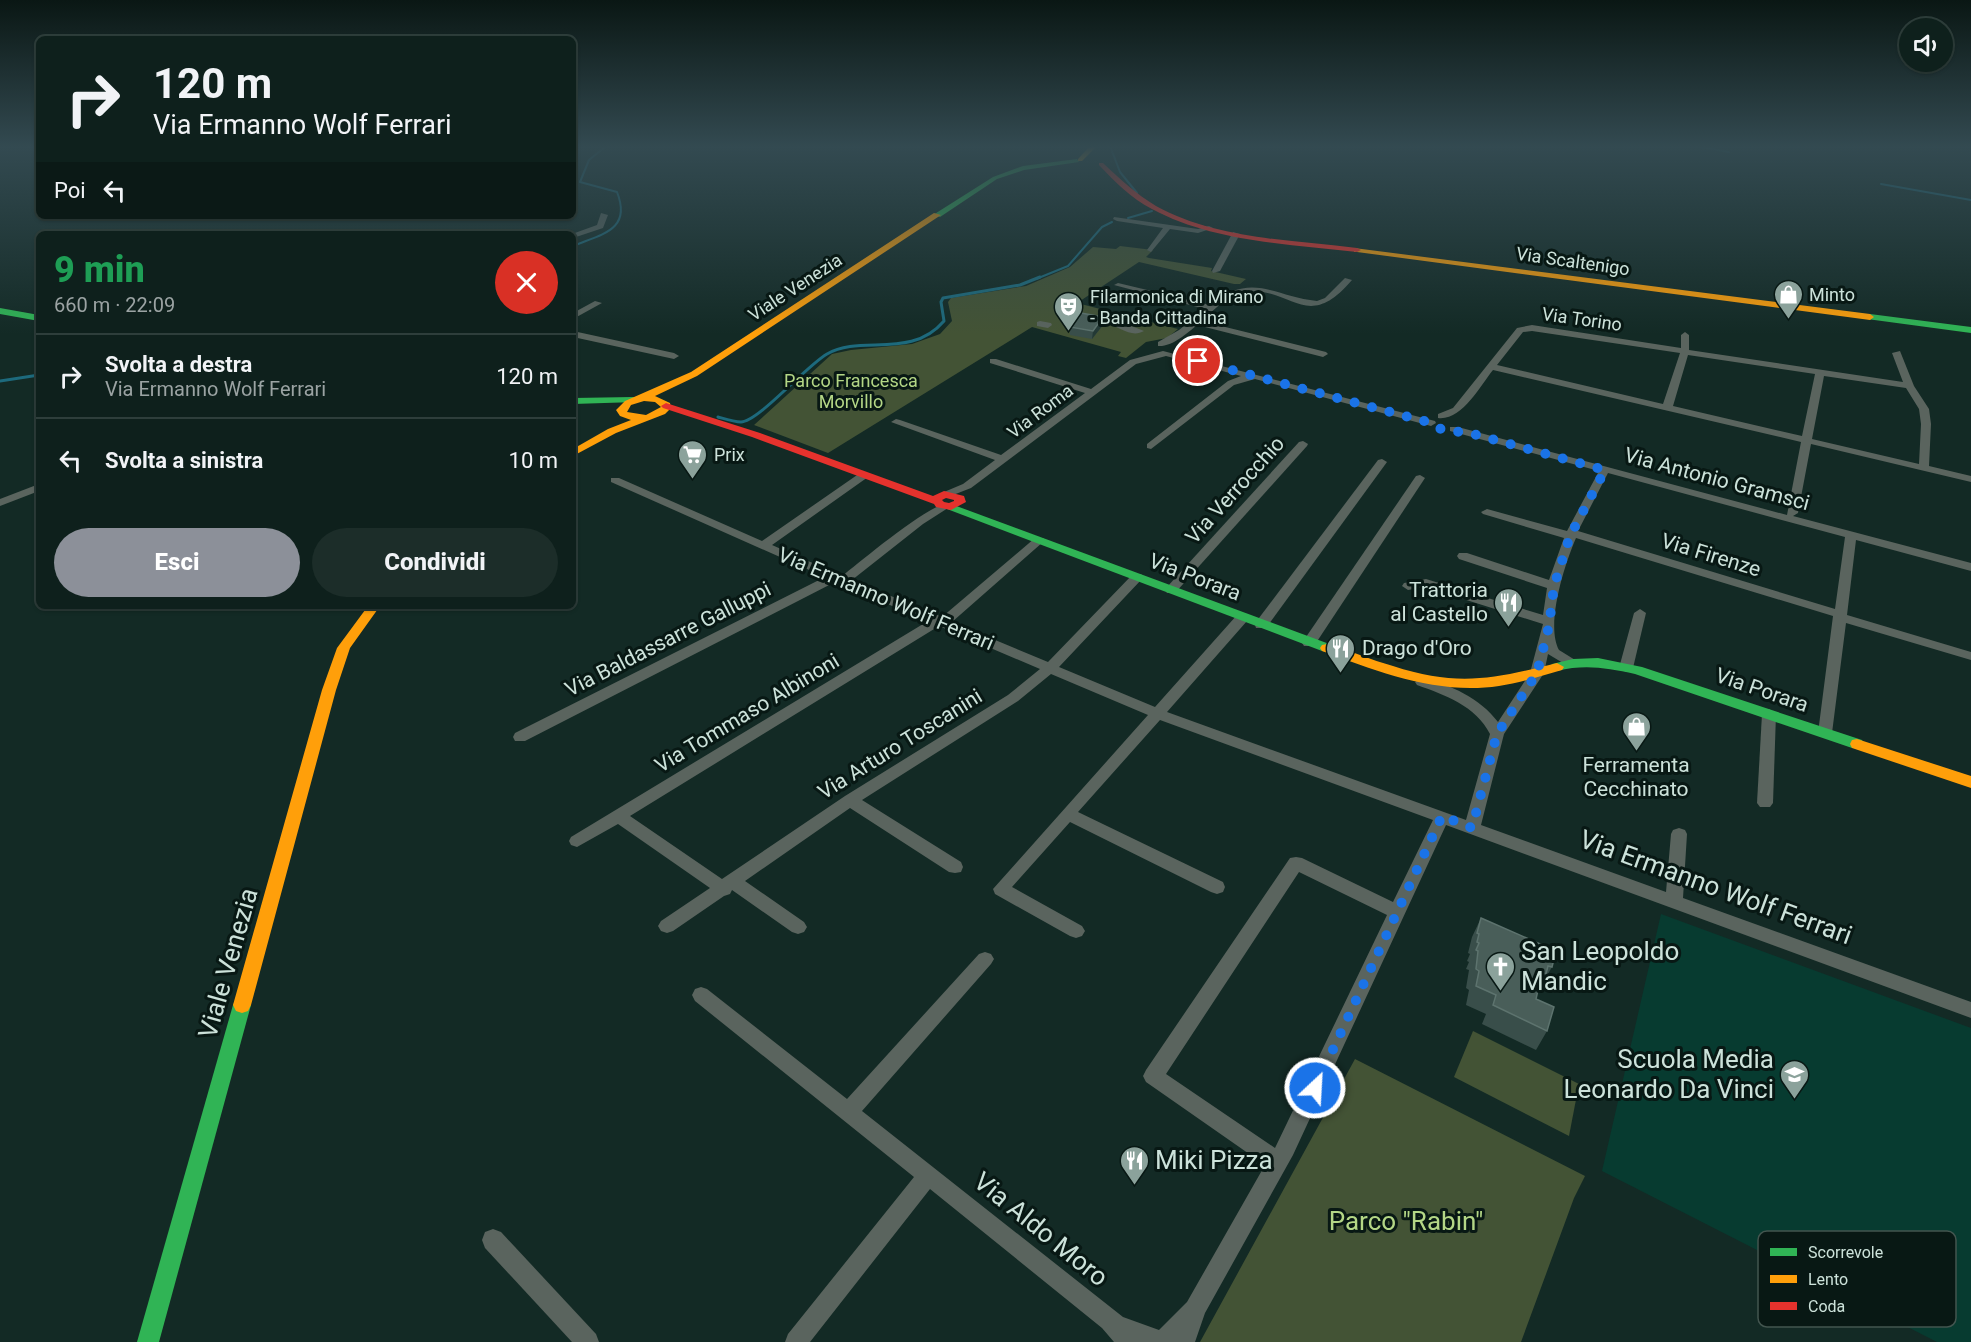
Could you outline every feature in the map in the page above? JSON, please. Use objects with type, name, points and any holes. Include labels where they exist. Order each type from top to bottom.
[{"type":"main road","name":"Viale Venezia","points":[[638,399],[694,374],[948,209]]},
{"type":"main road","name":"Via Scaltenigo","points":[[1155,209],[1209,228],[1236,234],[1971,330]]},
{"type":"main road","points":[[0,311],[36,317]]},
{"type":"main road","name":"Viale Venezia","points":[[649,417],[663,411],[680,387],[694,374]]},
{"type":"main road","points":[[694,374],[684,396],[687,407],[705,420]]},
{"type":"main road","points":[[592,441],[622,414],[622,407],[638,399]]},
{"type":"main road","points":[[576,401],[657,399],[666,406],[756,435],[919,495],[949,499]]},
{"type":"main road","points":[[576,402],[631,418],[705,420]]},
{"type":"main road","points":[[576,451],[592,441],[649,417]]},
{"type":"main road","name":"Via Porara","points":[[949,499],[976,517],[1309,643],[1399,674],[1436,682],[1481,684],[1500,682],[1573,663],[1598,662],[1626,668],[1769,714],[1971,782]]},
{"type":"main road","name":"Viale Venezia","points":[[148,1342],[329,690],[344,648],[372,609]]},
{"type":"street","points":[[576,235],[600,226],[604,215]]},
{"type":"street","points":[[1117,219],[1167,228],[1202,231],[1209,228]]},
{"type":"street","points":[[1151,250],[1167,228]]},
{"type":"street","points":[[1216,271],[1236,234]]},
{"type":"street","points":[[1170,351],[1179,336],[1232,292],[1245,289],[1318,304],[1328,300],[1348,280]]},
{"type":"street","points":[[1118,285],[1213,308]]},
{"type":"street","points":[[576,314],[598,303]]},
{"type":"street","points":[[1111,321],[1132,332],[1140,331]]},
{"type":"street","points":[[1195,322],[1323,354]]},
{"type":"street","name":"Via Torino","points":[[1436,419],[1456,421],[1490,366],[1520,330],[1532,328],[1820,372],[1908,382]]},
{"type":"street","points":[[576,335],[674,356]]},
{"type":"street","points":[[1667,408],[1685,351],[1685,335]]},
{"type":"street","name":"Via Roma","points":[[949,499],[1044,430],[1133,362],[1138,355],[1179,336]]},
{"type":"street","points":[[1157,345],[1227,369],[1436,419]]},
{"type":"street","points":[[1170,351],[1436,419],[1441,429],[1456,421]]},
{"type":"street","name":"Via Roma","points":[[1133,362],[1170,351]]},
{"type":"street","points":[[1897,353],[1908,382],[1924,409],[1926,424],[1924,468]]},
{"type":"street","points":[[1767,364],[1770,358],[1775,357],[1908,382]]},
{"type":"street","points":[[993,361],[1092,392]]},
{"type":"street","points":[[1490,366],[1971,479]]},
{"type":"street","points":[[1227,369],[1234,375],[1231,383]]},
{"type":"street","points":[[1792,513],[1820,372]]},
{"type":"street","points":[[1151,446],[1231,383],[1244,378],[1261,378]]},
{"type":"street","name":"Via Antonio Gramsci","points":[[1456,421],[1605,470],[1971,567]]},
{"type":"street","name":"Via Antonio Gramsci","points":[[1456,421],[1971,560]]},
{"type":"street","points":[[897,422],[1002,459]]},
{"type":"street","name":"Via Verrocchio","points":[[1171,590],[1303,444]]},
{"type":"street","points":[[1261,625],[1382,462]]},
{"type":"street","points":[[1472,828],[1497,734],[1537,673],[1549,624],[1554,586],[1571,535],[1605,470]]},
{"type":"street","points":[[762,546],[864,475]]},
{"type":"street","points":[[1309,643],[1420,478]]},
{"type":"street","name":"Via Ermanno Wolf Ferrari","points":[[615,480],[762,546],[1158,714],[1971,1011]]},
{"type":"street","points":[[0,503],[36,489]]},
{"type":"street","name":"Via Baldassarre Galluppi","points":[[520,737],[839,579],[949,499]]},
{"type":"street","name":"Via Firenze","points":[[1487,512],[1571,535],[1971,656]]},
{"type":"street","points":[[1825,733],[1851,534]]},
{"type":"street","name":"Via Tommaso Albinoni","points":[[577,841],[940,622],[1039,540]]},
{"type":"street","points":[[1463,556],[1554,586]]},
{"type":"street","name":"Via Arturo Toscanini","points":[[667,926],[850,800],[995,711],[1049,669],[1137,577]]},
{"type":"street","points":[[1408,586],[1426,582],[1549,624]]},
{"type":"street","points":[[1626,668],[1640,614]]},
{"type":"street","points":[[1076,931],[1001,889],[1242,618]]},
{"type":"street","points":[[1549,624],[1551,649],[1573,663]]},
{"type":"street","name":"Via Porara","points":[[1399,674],[1444,690],[1469,703],[1487,716],[1493,723],[1497,734]]},
{"type":"street","points":[[1765,803],[1769,714]]},
{"type":"street","points":[[850,800],[955,867]]},
{"type":"street","points":[[1068,814],[1217,887]]},
{"type":"street","points":[[618,816],[798,927]]},
{"type":"street","points":[[1166,1342],[1196,1308],[1278,1162],[1442,816]]},
{"type":"street","points":[[1674,901],[1679,834]]},
{"type":"street","points":[[1278,1162],[1153,1076],[1296,863],[1398,912]]},
{"type":"street","points":[[848,1113],[985,959]]},
{"type":"street","name":"Via Aldo Moro","points":[[701,996],[928,1175],[1124,1334],[1166,1342]]},
{"type":"street","points":[[796,1342],[928,1175]]},
{"type":"street","points":[[493,1240],[588,1342]]},
{"type":"shaded area","name":"Scuola Media Leonardo Da Vinci","points":[[1661,914],[1971,1028],[1971,1342],[1937,1342],[1908,1327],[1956,1327],[1956,1231],[1758,1231],[1758,1251],[1602,1171]]},
{"type":"green space","name":"Parco Francesca Morvillo","points":[[1120,246],[1153,250],[1146,257],[1212,268],[1211,271],[1246,279],[1240,284],[1234,284],[1139,262],[1077,303],[1178,329],[1167,338],[1146,342],[1126,358],[1118,356],[1121,352],[1032,327],[828,453],[754,425],[832,354],[912,344],[940,334],[952,321],[948,302],[951,298],[1026,286],[1070,267],[1093,247],[1116,249]]},
{"type":"green space","points":[[1473,1031],[1579,1084],[1569,1136],[1454,1077]]},
{"type":"green space","name":"Parco \"Rabin\"","points":[[1355,1059],[1585,1176],[1574,1198],[1521,1342],[1200,1342]]},
{"type":"building","points":[[1081,313],[1103,317],[1093,331],[1070,327]]},
{"type":"building","points":[[1481,918],[1556,951],[1552,967],[1548,966],[1546,974],[1542,972],[1536,999],[1554,1007],[1547,1031],[1493,1005],[1496,995],[1476,986],[1479,971],[1476,969],[1478,951],[1476,950],[1479,943],[1477,933]]},
{"type":"waterway","points":[[576,245],[612,229],[621,215],[621,209]]},
{"type":"waterway","points":[[1128,218],[1152,211]]},
{"type":"waterway","points":[[1036,279],[1068,266],[1102,227],[1112,222]]},
{"type":"waterway","points":[[718,417],[738,422],[749,420],[818,360],[840,348],[901,343],[917,340],[931,333],[944,321],[941,302],[943,298],[1020,285],[1040,277]]},
{"type":"waterway","points":[[0,381],[36,375]]},
{"type":"traffic: fast","points":[[937,215],[947,209]]},
{"type":"traffic: fast","points":[[0,311],[36,317]]},
{"type":"traffic: fast","points":[[1870,317],[1971,330]]},
{"type":"traffic: fast","points":[[576,401],[633,400]]},
{"type":"traffic: fast","points":[[951,507],[1327,648]]},
{"type":"traffic: fast","points":[[1557,667],[1573,663],[1598,662],[1637,670],[1857,744]]},
{"type":"traffic: fast","points":[[148,1342],[242,1005]]},
{"type":"traffic: slow","points":[[643,398],[694,374],[937,215]]},
{"type":"traffic: slow","points":[[1357,250],[1870,317]]},
{"type":"traffic: slow","points":[[643,398],[657,399],[665,403],[666,408],[646,418],[634,418],[623,414],[621,410],[628,403],[643,398]]},
{"type":"traffic: slow","points":[[576,451],[612,431],[642,419]]},
{"type":"traffic: slow","points":[[242,1005],[329,690],[344,648],[372,609]]},
{"type":"traffic: slow","points":[[1327,648],[1389,670],[1454,683],[1498,682],[1557,667]]},
{"type":"traffic: slow","points":[[1857,744],[1971,782]]},
{"type":"traffic: jam","points":[[1158,209],[1185,221],[1218,231],[1357,250]]},
{"type":"traffic: jam","points":[[666,406],[756,435],[936,501]]},
{"type":"traffic: jam","points":[[944,494],[960,498],[960,502],[951,507],[940,505],[936,499],[944,494]]},
{"type":"place","name":"Minto","points":[[1788,320]]},
{"type":"place","name":"Filarmonica di Mirano - Banda Cittadina","points":[[1069,332]]},
{"type":"place","name":"Prix","points":[[693,480]]},
{"type":"place","name":"Trattoria al Castello","points":[[1509,628]]},
{"type":"place","name":"Drago d'Oro","points":[[1341,674]]},
{"type":"place","name":"Ferramenta Cecchinato","points":[[1636,752]]},
{"type":"place","name":"San Leopoldo Mandic","points":[[1500,992]]},
{"type":"place","name":"Scuola Media Leonardo Da Vinci","points":[[1795,1100]]},
{"type":"place","name":"Miki Pizza","points":[[1134,1186]]},
{"type":"route","points":[[1198,361],[1424,421],[1441,429],[1454,429],[1605,470],[1570,536],[1554,586],[1549,626],[1537,673],[1497,734],[1472,828],[1442,816],[1315,1088]]}]
